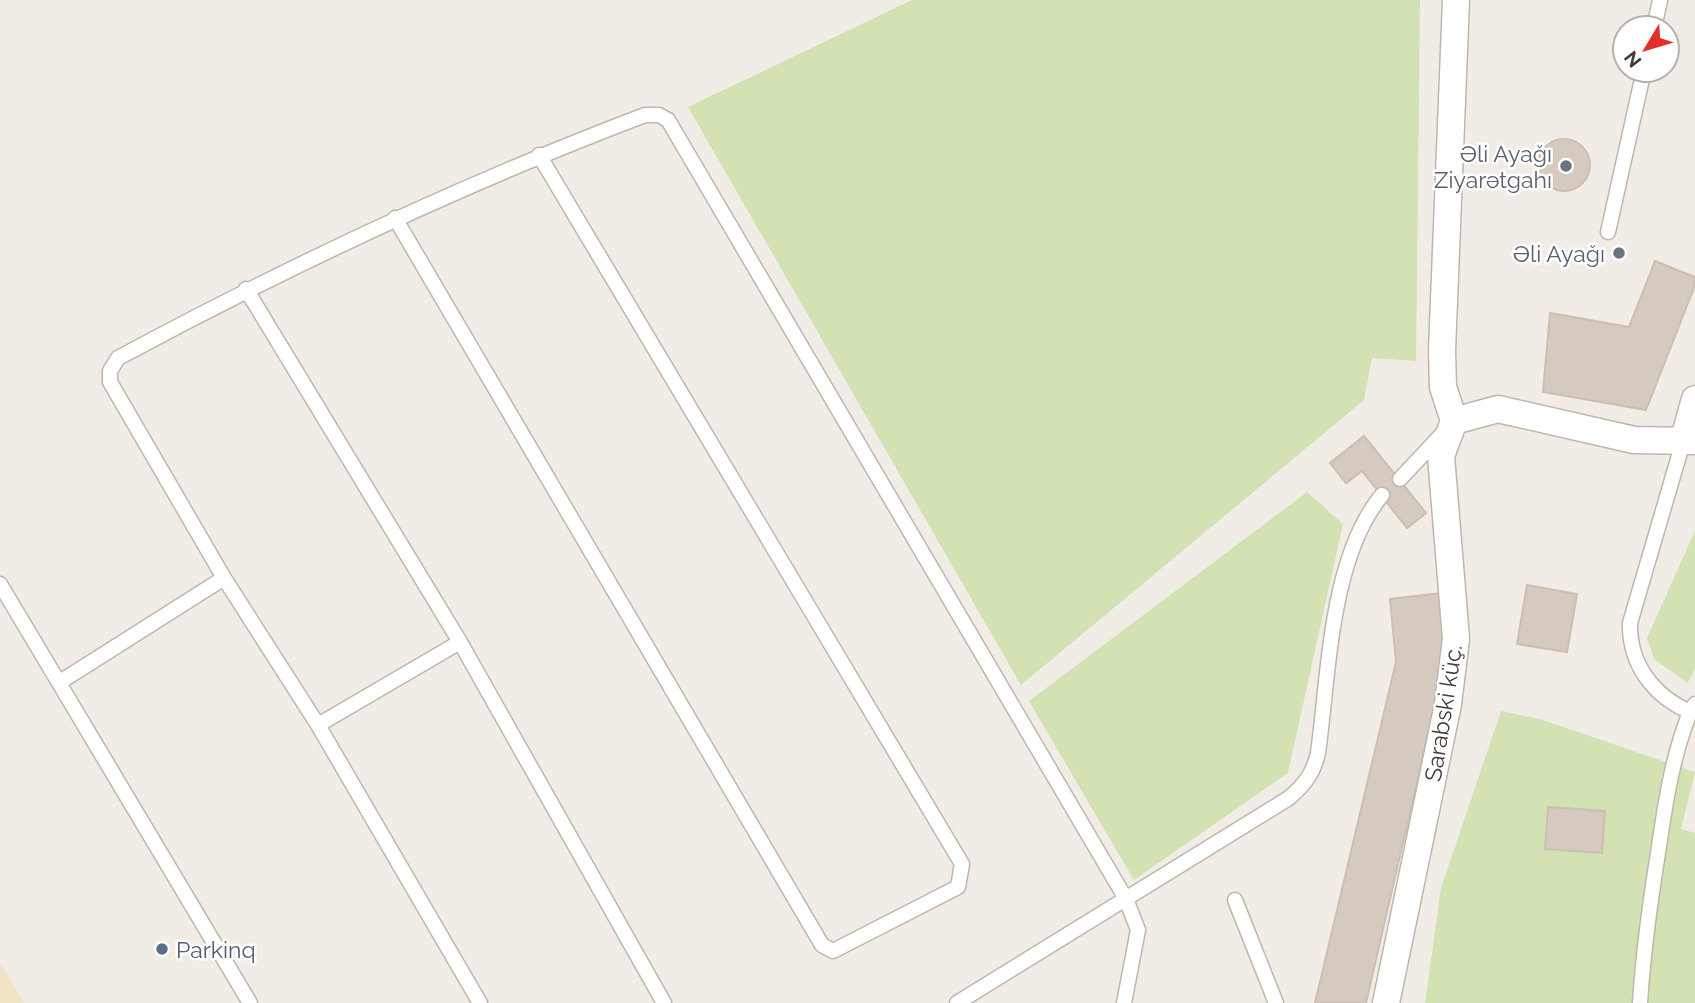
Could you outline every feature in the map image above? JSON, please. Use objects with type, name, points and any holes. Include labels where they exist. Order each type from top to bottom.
[{"type":"street","points":[[1456,0],[1442,351],[1443,387],[1454,421],[1498,409],[1603,435],[1657,443],[1689,441],[1695,399]]},
{"type":"street","name":"Sarabski küç.","points":[[1386,1003],[1448,704],[1454,661],[1454,615],[1441,465],[1444,444],[1454,421]]},
{"type":"lane","points":[[1608,232],[1641,84]]},
{"type":"lane","points":[[480,1003],[318,726],[224,578],[110,382],[110,371],[118,358],[246,289],[395,218],[539,155],[645,115],[659,115],[668,120],[1126,899],[1138,930],[1124,1003]]},
{"type":"lane","points":[[395,218],[822,945],[832,951],[958,887],[962,864],[539,155]]},
{"type":"lane","points":[[246,289],[460,642],[664,1003]]},
{"type":"lane","points":[[1400,479],[1454,421]]},
{"type":"lane","points":[[1640,1003],[1649,909],[1662,824],[1673,766],[1693,708],[1667,702],[1657,692],[1637,661],[1630,641],[1630,624],[1689,441]]},
{"type":"lane","points":[[957,1003],[1289,798],[1314,771],[1343,572],[1358,530],[1382,495]]},
{"type":"lane","points":[[60,682],[224,578]]},
{"type":"lane","points":[[0,584],[250,1003]]},
{"type":"lane","points":[[318,726],[460,642]]},
{"type":"lane","points":[[1235,900],[1276,1003]]},
{"type":"green space","points":[[912,0],[1420,0],[1416,361],[1372,358],[1364,400],[1021,685],[688,107]]},
{"type":"green space","points":[[1307,492],[1343,524],[1288,773],[1134,880],[1029,701]]},
{"type":"green space","points":[[1695,531],[1695,668],[1688,683],[1654,659],[1647,638]]},
{"type":"green space","points":[[1501,711],[1540,719],[1695,772],[1681,829],[1695,833],[1695,1003],[1425,1003],[1441,888]]},
{"type":"sand","points":[[0,962],[24,1003],[0,1003]]},
{"type":"building","points":[[1564,139],[1574,141],[1582,147],[1588,155],[1588,175],[1582,183],[1574,189],[1564,191],[1554,189],[1546,183],[1540,175],[1538,165],[1540,155],[1546,147],[1554,141]]},
{"type":"building","points":[[1655,261],[1695,277],[1695,285],[1646,410],[1543,392],[1550,313],[1629,327]]},
{"type":"building","points":[[1364,436],[1426,513],[1407,528],[1362,471],[1346,483],[1330,463]]},
{"type":"building","points":[[1527,585],[1577,594],[1567,652],[1517,644]]},
{"type":"building","points":[[1441,593],[1444,665],[1366,1003],[1315,1003],[1396,662],[1390,599]]},
{"type":"building","points":[[1548,807],[1605,811],[1602,853],[1545,849]]},
{"type":"place","name":"Əli Ayağı Ziyarətgahı","points":[[1566,166]]},
{"type":"place","name":"Əli Ayağı","points":[[1619,253]]},
{"type":"place","name":"Parkinq","points":[[162,949]]}]
